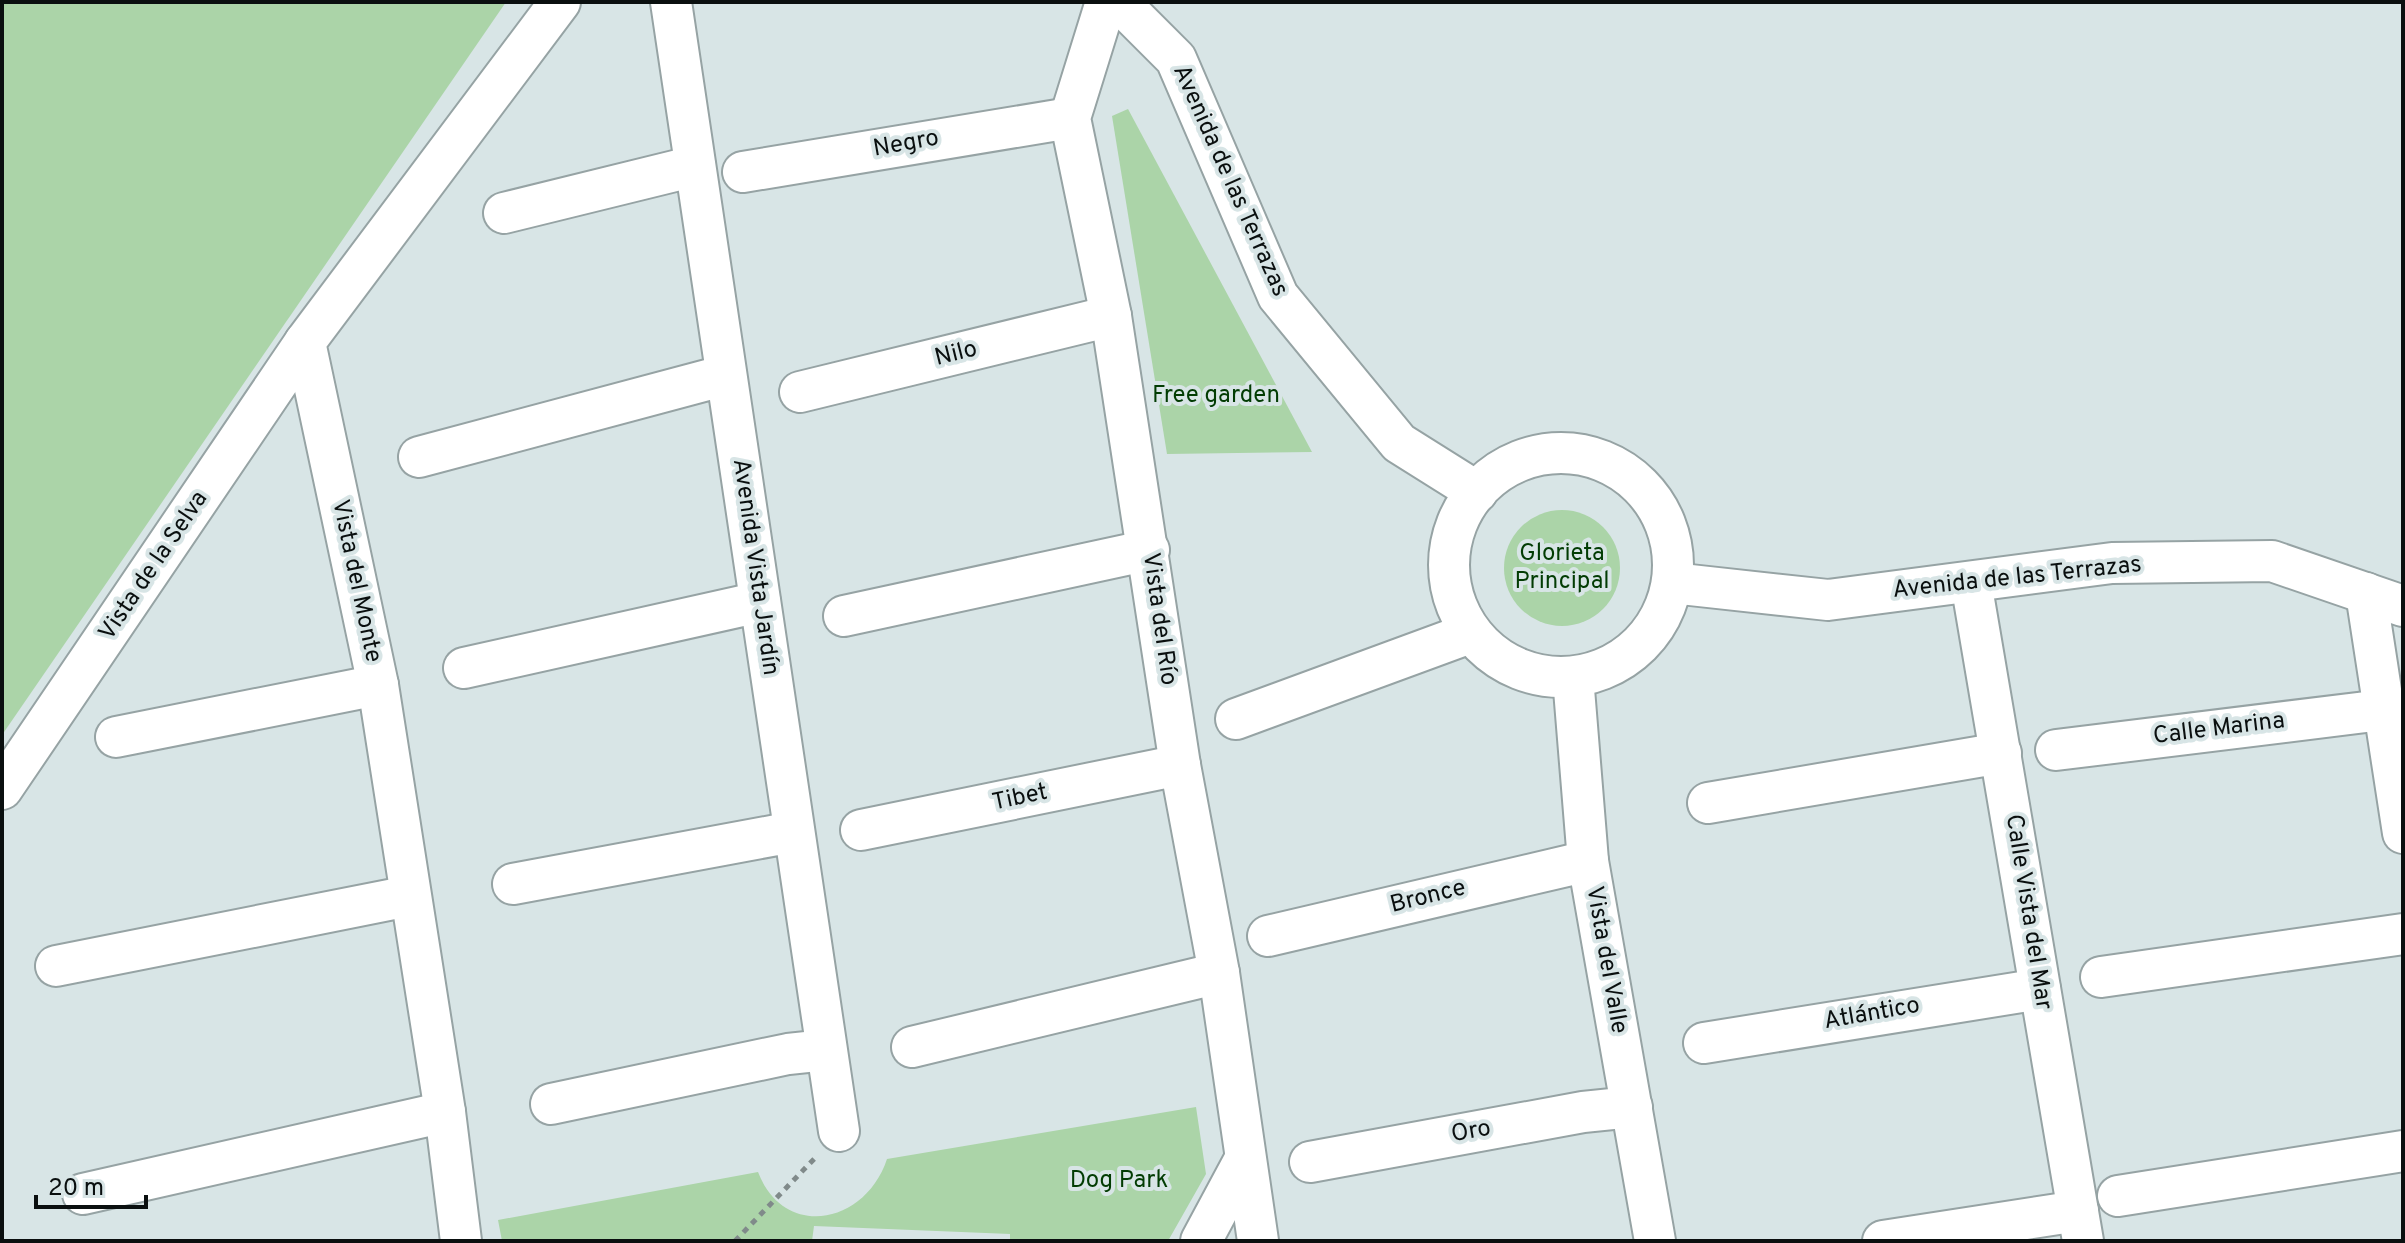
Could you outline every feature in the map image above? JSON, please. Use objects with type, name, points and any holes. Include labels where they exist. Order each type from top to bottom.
[{"type":"street","points":[[305,342],[560,2]]},
{"type":"street","name":"Avenida Vista Jardín","points":[[671,2],[839,1131]]},
{"type":"street","name":"Vista del Río","points":[[1106,2],[1070,118],[1111,316],[1180,765],[1219,973],[1258,1241]]},
{"type":"street","name":"Avenida de las Terrazas","points":[[1119,2],[1176,59],[1278,296],[1399,443],[1477,492]]},
{"type":"street","name":"Negro","points":[[743,172],[1070,118]]},
{"type":"street","points":[[504,213],[695,166]]},
{"type":"street","name":"Nilo","points":[[800,392],[1111,316]]},
{"type":"street","name":"Vista del Monte","points":[[305,342],[378,685],[445,1112],[461,1241]]},
{"type":"street","name":"Vista de la Selva","points":[[2,789],[305,342]]},
{"type":"street","points":[[419,457],[726,375]]},
{"type":"street","points":[[1574,454],[1609,463],[1639,484],[1660,512],[1672,547],[1672,583],[1661,618],[1638,647],[1608,668],[1573,677],[1534,675],[1498,659],[1470,633],[1453,599],[1449,561],[1456,524],[1477,492],[1504,468],[1538,455],[1574,454]]},
{"type":"street","points":[[844,616],[1149,550]]},
{"type":"street","name":"Avenida de las Terrazas","points":[[1672,583],[1828,600],[2112,563],[2272,561],[2403,606]]},
{"type":"street","name":"Calle Vista del Mar","points":[[1971,582],[2081,1226]]},
{"type":"street","points":[[2366,593],[2403,833]]},
{"type":"street","points":[[464,668],[760,602]]},
{"type":"street","points":[[1236,719],[1470,633]]},
{"type":"street","name":"Vista del Valle","points":[[1573,677],[1588,861],[1655,1241]]},
{"type":"street","points":[[116,737],[378,685]]},
{"type":"street","name":"Calle Marina","points":[[2056,750],[2382,710]]},
{"type":"street","points":[[1708,803],[2001,753]]},
{"type":"street","name":"Tibet","points":[[861,830],[1180,765]]},
{"type":"street","points":[[513,884],[793,832]]},
{"type":"street","name":"Bronce","points":[[1268,936],[1588,861]]},
{"type":"street","points":[[56,966],[409,896]]},
{"type":"street","points":[[2101,977],[2403,934]]},
{"type":"street","points":[[912,1047],[1219,973]]},
{"type":"street","name":"Atlántico","points":[[1704,1043],[2040,989]]},
{"type":"street","points":[[551,1104],[788,1054],[826,1050]]},
{"type":"street","name":"Oro","points":[[1310,1162],[1583,1112],[1632,1107]]},
{"type":"street","points":[[83,1194],[445,1112]]},
{"type":"street","points":[[2118,1196],[2403,1151]]},
{"type":"street","points":[[1201,1241],[1245,1159]]},
{"type":"street","points":[[1883,1241],[2081,1226]]},
{"type":"path","points":[[735,1241],[839,1131]]},
{"type":"green space","points":[[2,2],[506,2],[2,735]]},
{"type":"green space","name":"Free garden","points":[[1128,109],[1312,452],[1167,454],[1112,116]]},
{"type":"green space","name":"Glorieta Principal","points":[[1562,510],[1584,514],[1603,527],[1616,546],[1620,568],[1616,590],[1603,609],[1584,622],[1562,626],[1540,622],[1521,609],[1508,590],[1504,568],[1508,546],[1521,527],[1540,514]]},
{"type":"green space","name":"Dog Park","points":[[1196,1107],[1206,1174],[1168,1241],[1010,1241],[1010,1234],[814,1226],[812,1241],[502,1241],[498,1220],[758,1172],[770,1194],[786,1208],[804,1215],[824,1216],[843,1210],[861,1198],[876,1181],[887,1159]]}]
